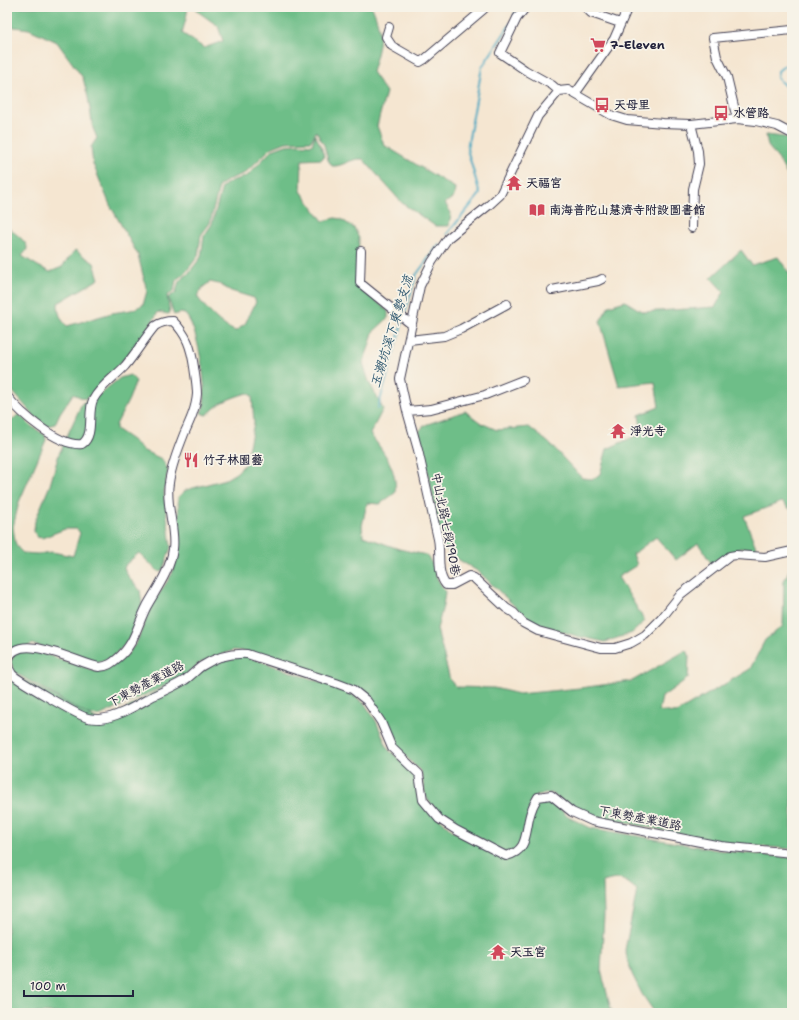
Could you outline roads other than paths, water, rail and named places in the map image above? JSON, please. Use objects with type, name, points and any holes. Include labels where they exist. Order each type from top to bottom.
[{"type":"street","points":[[389,27],[386,37],[392,46],[420,62],[470,22],[484,9],[484,7]]},
{"type":"street","points":[[526,7],[517,18],[500,53],[525,70],[552,85],[559,91],[568,90],[611,115],[627,120],[691,124],[737,119],[756,121],[777,126],[792,134]]},
{"type":"street","points":[[585,7],[591,13],[620,23]]},
{"type":"street","points":[[575,94],[614,39],[628,7]]},
{"type":"street","points":[[737,119],[727,77],[717,57],[714,38],[756,35],[792,30]]},
{"type":"street","name":"中山北路七段190巷","points":[[559,91],[538,116],[500,195],[448,238],[432,262],[420,286],[400,379],[441,549],[440,566],[443,581],[446,585],[452,585],[469,576],[474,578],[506,608],[514,613],[523,623],[538,631],[601,648],[615,648],[631,643],[645,635],[661,619],[680,594],[730,556],[736,554],[765,557],[792,551]]},
{"type":"street","points":[[691,124],[698,151],[699,164],[693,189],[692,228]]},
{"type":"street","points":[[361,251],[360,283],[412,325]]},
{"type":"street","points":[[552,290],[602,279]]},
{"type":"street","points":[[409,340],[444,336],[461,329],[507,304]]},
{"type":"street","name":"下東勢產業道路","points":[[7,396],[32,422],[59,439],[72,444],[82,444],[88,438],[90,410],[92,401],[97,393],[124,367],[155,326],[162,322],[168,321],[173,321],[180,328],[189,344],[197,394],[193,414],[172,465],[168,485],[173,547],[171,560],[166,574],[146,608],[131,644],[115,661],[108,665],[99,667],[33,647],[26,646],[19,648],[13,652],[8,664],[13,675],[22,682],[76,713],[89,718],[100,719],[118,715],[186,679],[202,666],[220,657],[234,653],[247,654],[352,689],[367,701],[381,722],[392,748],[419,774],[423,800],[440,818],[456,830],[506,856],[515,854],[524,845],[531,809],[538,797],[551,795],[572,812],[592,821],[721,846],[792,853]]},
{"type":"street","points":[[407,411],[431,409],[485,395],[523,380]]},
{"type":"waterway","name":"玉潮坑溪下東勢支流","points":[[514,17],[517,7]]},
{"type":"waterway","points":[[788,7],[792,9]]},
{"type":"waterway","name":"玉潮坑溪下東勢支流","points":[[447,234],[480,194],[467,149],[482,67],[511,23]]},
{"type":"waterway","points":[[792,63],[784,66],[778,71],[777,78],[792,93]]},
{"type":"waterway","name":"玉潮坑溪下東勢支流","points":[[404,316],[416,275],[439,244]]},
{"type":"waterway","name":"玉潮坑溪下東勢支流","points":[[378,408],[403,320]]},
{"type":"place","name":"7-Eleven","points":[[598,45]]},
{"type":"place","name":"天母里","points":[[602,105]]},
{"type":"place","name":"水管路","points":[[721,113]]},
{"type":"place","name":"天福宮","points":[[514,183]]},
{"type":"place","name":"南海普陀山慧濟寺附設圖書館","points":[[537,210]]},
{"type":"place","name":"淨光寺","points":[[618,431]]},
{"type":"place","name":"竹子林園藝","points":[[191,460]]},
{"type":"place","name":"天玉宮","points":[[498,952]]}]
